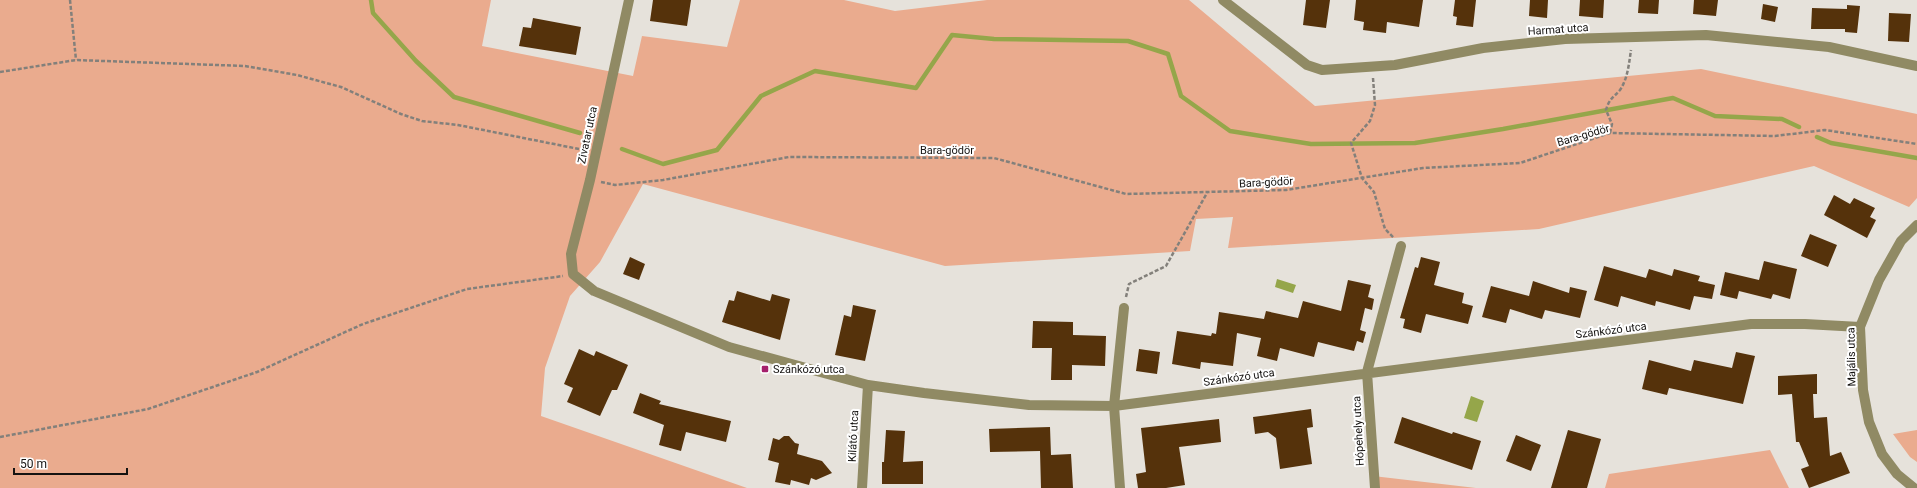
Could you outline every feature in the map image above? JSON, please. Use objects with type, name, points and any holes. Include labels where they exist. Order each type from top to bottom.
[{"type":"street","name":"Zivatar utca","points":[[573,274],[571,254],[596,152],[629,0]]},
{"type":"street","name":"Harmat utca","points":[[1223,0],[1307,65],[1322,70],[1395,65],[1483,48],[1565,39],[1706,35],[1829,47],[1917,66]]},
{"type":"street","name":"Majális utca","points":[[1914,488],[1897,474],[1882,454],[1869,422],[1863,390],[1860,327],[1882,273],[1901,241],[1917,225]]},
{"type":"street","points":[[1367,372],[1401,246]]},
{"type":"street","name":"Szánkózó utca","points":[[573,274],[594,291],[729,347],[868,385],[1029,405],[1114,406],[1367,372],[1751,324],[1805,324],[1860,327]]},
{"type":"street","points":[[1120,488],[1114,406],[1124,308]]},
{"type":"street","name":"Hópehely utca","points":[[1367,372],[1375,488]]},
{"type":"street","name":"Kilátó utca","points":[[862,488],[868,385]]},
{"type":"path","points":[[70,0],[76,60]]},
{"type":"path","points":[[1610,133],[1612,124],[1606,110],[1609,101],[1620,89],[1626,76],[1634,37]]},
{"type":"path","points":[[0,72],[76,60],[245,66],[297,75],[341,87],[401,114],[422,121],[458,125],[596,152]]},
{"type":"path","points":[[1372,66],[1375,104],[1370,121],[1351,143],[1362,178],[1374,192],[1385,229],[1401,246]]},
{"type":"path","name":"Bara-gödör","points":[[615,184],[664,180],[789,157],[994,158],[1126,194],[1286,190],[1423,168],[1520,163],[1610,133],[1775,136],[1825,130],[1917,144]]},
{"type":"path","points":[[1124,308],[1129,284],[1166,266],[1207,192]]},
{"type":"path","points":[[0,437],[148,409],[257,372],[363,324],[467,289],[573,274]]},
{"type":"shaded area","points":[[0,0],[491,0],[482,46],[633,76],[642,36],[727,47],[740,0],[844,0],[895,11],[987,0],[1189,0],[1315,106],[1701,69],[1917,114],[1917,198],[1909,207],[1814,166],[1539,229],[1228,248],[1233,217],[1196,219],[1190,251],[945,266],[643,184],[600,262],[570,296],[545,368],[541,416],[747,488],[0,488]]},
{"type":"shaded area","points":[[1277,279],[1296,285],[1293,293],[1275,287]]},
{"type":"shaded area","points":[[1471,396],[1484,401],[1477,422],[1464,418]]},
{"type":"shaded area","points":[[1917,430],[1917,462],[1910,457],[1893,434]]},
{"type":"shaded area","points":[[1770,450],[1789,488],[1605,488],[1609,474]]},
{"type":"shaded area","points":[[1373,476],[1476,488],[1375,488]]},
{"type":"building","points":[[653,0],[691,0],[687,26],[650,21]]},
{"type":"building","points":[[1306,0],[1330,0],[1326,28],[1303,25]]},
{"type":"building","points":[[1356,0],[1423,0],[1419,27],[1387,22],[1386,33],[1363,30],[1364,22],[1354,20]]},
{"type":"building","points":[[1455,0],[1476,0],[1473,27],[1456,25],[1457,17],[1453,16]]},
{"type":"building","points":[[1530,0],[1548,0],[1547,18],[1529,16]]},
{"type":"building","points":[[1580,0],[1604,0],[1603,18],[1579,16]]},
{"type":"building","points":[[1639,0],[1659,0],[1658,14],[1638,13]]},
{"type":"building","points":[[1694,0],[1718,0],[1716,16],[1693,14]]},
{"type":"building","points":[[1763,4],[1778,7],[1775,22],[1761,19]]},
{"type":"building","points":[[1847,5],[1860,6],[1857,33],[1845,32],[1845,29],[1811,29],[1812,8],[1847,9]]},
{"type":"building","points":[[1889,13],[1911,14],[1909,42],[1888,41]]},
{"type":"building","points":[[533,18],[581,27],[576,55],[519,46],[523,27],[531,28]]},
{"type":"building","points":[[1834,195],[1850,204],[1854,198],[1875,208],[1870,217],[1876,220],[1867,238],[1824,215]]},
{"type":"building","points":[[1810,234],[1837,245],[1828,267],[1801,256]]},
{"type":"building","points":[[630,257],[645,264],[639,280],[623,274]]},
{"type":"building","points":[[1421,257],[1440,262],[1434,285],[1464,293],[1462,303],[1473,306],[1468,324],[1426,314],[1421,333],[1403,328],[1405,319],[1400,318],[1415,267],[1418,268]]},
{"type":"building","points":[[1764,261],[1797,269],[1790,299],[1773,294],[1771,299],[1739,291],[1737,299],[1720,295],[1725,272],[1759,280]]},
{"type":"building","points":[[1604,266],[1646,278],[1649,269],[1672,276],[1674,269],[1700,276],[1698,281],[1715,285],[1712,299],[1694,296],[1690,310],[1656,301],[1655,306],[1621,296],[1618,307],[1594,300]]},
{"type":"building","points":[[1348,280],[1371,285],[1368,297],[1374,299],[1372,310],[1365,308],[1360,330],[1366,332],[1363,343],[1357,341],[1354,351],[1318,342],[1314,357],[1280,348],[1277,361],[1257,356],[1261,338],[1237,333],[1233,366],[1201,362],[1200,369],[1172,364],[1177,331],[1211,336],[1212,333],[1216,334],[1219,312],[1264,319],[1266,311],[1298,318],[1303,301],[1341,311]]},
{"type":"building","points":[[1533,281],[1569,293],[1570,287],[1587,291],[1580,318],[1545,310],[1542,319],[1510,309],[1506,323],[1482,317],[1491,286],[1529,296]]},
{"type":"building","points":[[737,291],[770,301],[772,294],[790,299],[780,340],[722,322],[729,300],[734,301]]},
{"type":"building","points":[[853,305],[876,310],[865,361],[835,355],[844,315],[851,317]]},
{"type":"building","points":[[1033,321],[1073,322],[1073,335],[1106,336],[1105,366],[1072,365],[1072,380],[1051,380],[1052,348],[1032,348]]},
{"type":"building","points":[[579,349],[594,356],[596,351],[628,365],[617,390],[612,390],[600,416],[567,402],[573,388],[564,384]]},
{"type":"building","points":[[1139,349],[1160,352],[1157,374],[1136,371]]},
{"type":"building","points":[[1736,352],[1755,356],[1743,404],[1669,388],[1667,395],[1642,389],[1649,360],[1691,371],[1694,360],[1732,368]]},
{"type":"building","points":[[1817,374],[1817,394],[1813,394],[1814,418],[1827,417],[1830,456],[1841,452],[1850,473],[1809,488],[1801,469],[1809,466],[1799,442],[1796,442],[1792,394],[1778,395],[1778,376]]},
{"type":"building","points":[[640,393],[661,401],[659,404],[731,421],[726,442],[686,432],[681,451],[659,445],[664,425],[633,413]]},
{"type":"building","points":[[1311,409],[1313,427],[1307,428],[1312,464],[1280,469],[1276,438],[1268,432],[1255,434],[1253,417]]},
{"type":"building","points":[[1402,417],[1452,434],[1453,432],[1481,441],[1472,470],[1394,443]]},
{"type":"building","points":[[1219,419],[1221,442],[1179,447],[1185,485],[1166,488],[1138,488],[1136,474],[1146,472],[1141,428]]},
{"type":"building","points":[[1050,427],[1051,455],[1071,454],[1073,488],[1041,488],[1040,451],[990,452],[989,429]]},
{"type":"building","points":[[886,430],[905,431],[903,462],[923,461],[923,484],[882,484],[882,462],[884,462]]},
{"type":"building","points":[[1568,430],[1601,439],[1587,488],[1551,488]]},
{"type":"building","points":[[1516,435],[1541,445],[1531,471],[1506,461]]},
{"type":"building","points":[[784,436],[789,436],[795,443],[799,444],[797,454],[822,461],[832,473],[816,480],[811,478],[809,485],[791,480],[790,485],[775,482],[779,463],[768,460],[773,438],[779,440]]},
{"type":"waterway","points":[[371,0],[373,13],[416,61],[454,97],[580,133]]},
{"type":"waterway","points":[[622,149],[663,164],[717,150],[761,96],[815,71],[916,88],[952,35],[994,39],[1128,41],[1168,54],[1181,96],[1230,131],[1311,144],[1415,143],[1503,129],[1673,98],[1715,116],[1782,119],[1799,127]]},
{"type":"waterway","points":[[1817,137],[1831,143],[1917,158]]},
{"type":"place","name":"Szánkózó utca","points":[[765,369]]}]
